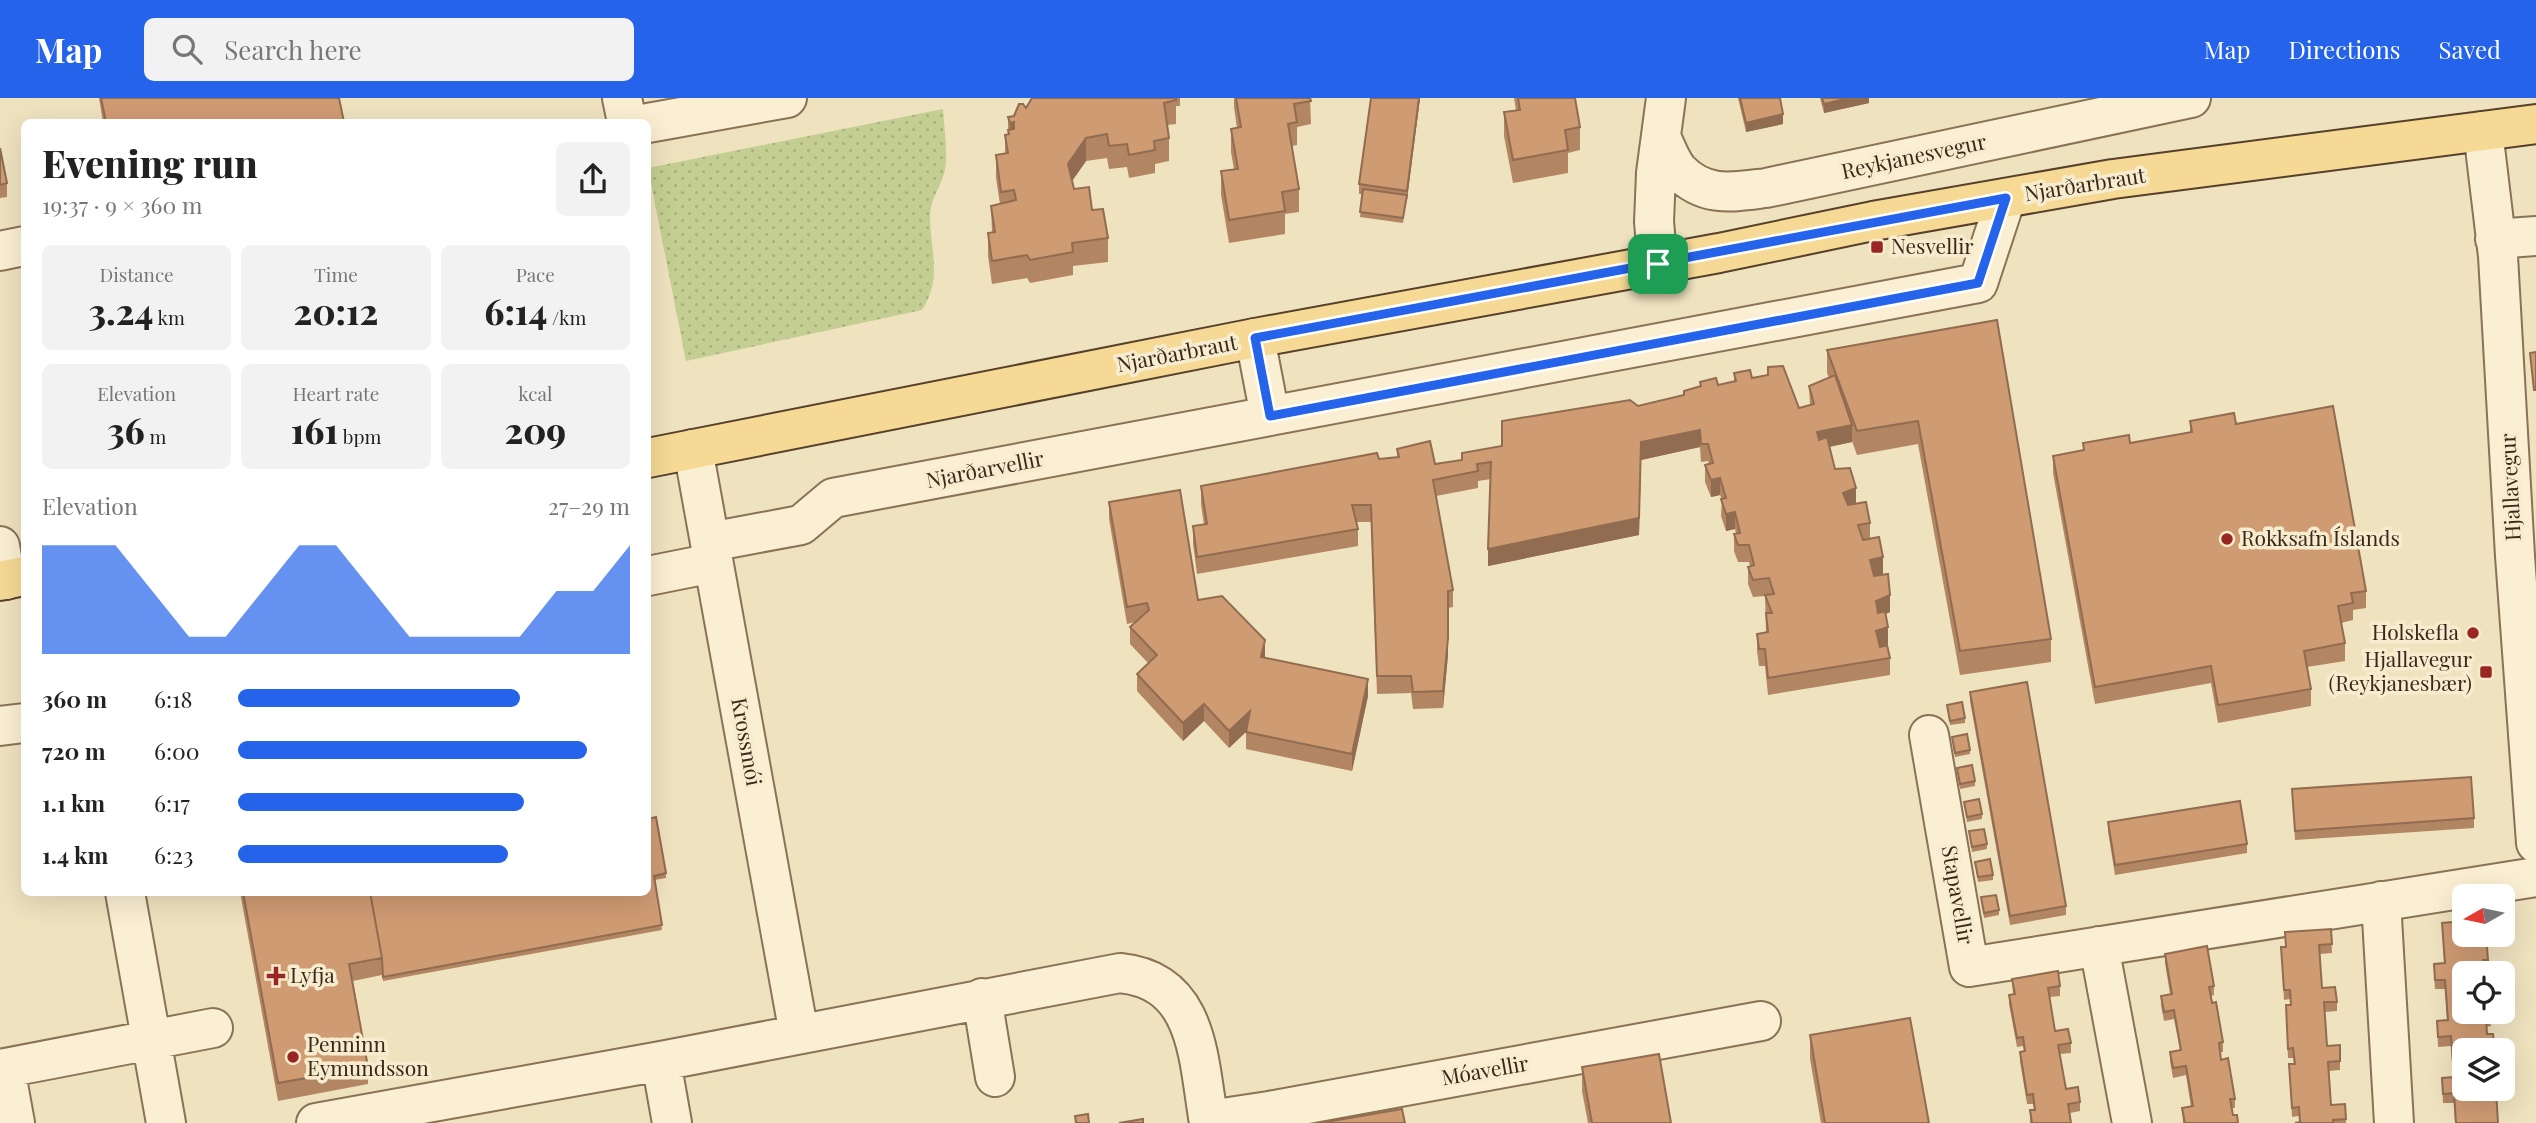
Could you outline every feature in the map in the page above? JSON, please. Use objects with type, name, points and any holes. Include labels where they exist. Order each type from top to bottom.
[{"type":"main road","name":"Njarðarbraut","points":[[651,457],[1255,338],[1658,264],[1873,221],[2113,179],[2536,124]]},
{"type":"street","points":[[622,98],[626,119]]},
{"type":"street","points":[[651,122],[787,98]]},
{"type":"street","points":[[1658,264],[1654,222],[1656,173],[1666,98]]},
{"type":"street","name":"Reykjanesvegur","points":[[1661,136],[1678,170],[1697,184],[1722,193],[1766,188],[2191,98]]},
{"type":"street","name":"Hjallavegur","points":[[2483,131],[2498,257],[2526,555],[2536,843]]},
{"type":"street","name":"Njarðarvellir","points":[[651,575],[802,525],[832,498],[1978,283],[2006,198]]},
{"type":"street","points":[[2495,239],[2536,236]]},
{"type":"street","points":[[0,251],[21,247]]},
{"type":"street","points":[[1255,338],[1270,416]]},
{"type":"street","name":"Krossmói","points":[[693,449],[799,1034]]},
{"type":"street","points":[[0,726],[21,723]]},
{"type":"street","name":"Stapavellir","points":[[1929,735],[1969,967],[2536,877]]},
{"type":"street","points":[[126,896],[166,1123]]},
{"type":"street","points":[[2381,901],[2394,1123]]},
{"type":"street","points":[[2099,946],[2132,1123]]},
{"type":"street","points":[[355,1119],[1120,973],[1149,979],[1173,995],[1189,1020],[1209,1121]]},
{"type":"street","points":[[982,998],[995,1077]]},
{"type":"street","name":"Móavellir","points":[[1209,1121],[1761,1021]]},
{"type":"street","points":[[15,1123],[2,1069],[213,1028]]},
{"type":"street","points":[[661,1061],[671,1123]]},
{"type":"green space","points":[[943,109],[945,167],[930,210],[934,275],[928,298],[922,310],[686,361],[651,183],[651,167]]},
{"type":"building","points":[[101,98],[339,98],[343,119],[105,119]]},
{"type":"building","points":[[1032,98],[1176,100],[1164,103],[1169,138],[1154,141],[1155,150],[1129,155],[1127,144],[1109,146],[1107,134],[1086,138],[1068,164],[1074,189],[1089,187],[1092,210],[1103,209],[1108,238],[1072,243],[1073,252],[1030,260],[1027,255],[992,261],[988,233],[995,232],[991,206],[1016,200],[1014,190],[1001,192],[996,155],[1008,153],[1005,135],[1009,134],[1008,130],[1014,129],[1014,122],[1010,123],[1008,117],[1014,116],[1019,104],[1026,108]]},
{"type":"building","points":[[1236,98],[1310,98],[1311,101],[1294,104],[1297,122],[1288,124],[1299,189],[1282,192],[1285,211],[1229,220],[1221,171],[1238,169],[1231,129],[1241,127]]},
{"type":"building","points":[[1371,98],[1419,98],[1407,191],[1359,184]]},
{"type":"building","points":[[1518,98],[1575,98],[1580,127],[1565,130],[1568,150],[1513,160],[1504,112],[1520,110]]},
{"type":"building","points":[[1740,98],[1780,98],[1783,114],[1746,123]]},
{"type":"building","points":[[1822,98],[1849,98],[1824,104]]},
{"type":"building","points":[[0,148],[7,183],[0,185]]},
{"type":"building","points":[[1363,189],[1407,195],[1403,218],[1360,212]]},
{"type":"building","points":[[1997,320],[2051,639],[1960,651],[1918,421],[1857,431],[1827,350]]},
{"type":"building","points":[[2536,352],[2536,390],[2534,390],[2530,353]]},
{"type":"building","points":[[1783,366],[1799,408],[1814,404],[1809,386],[1835,375],[1852,425],[1817,432],[1819,440],[1827,437],[1835,469],[1850,468],[1856,488],[1843,493],[1848,505],[1866,502],[1870,523],[1858,525],[1863,540],[1879,537],[1883,557],[1870,560],[1874,576],[1888,574],[1890,595],[1876,601],[1878,613],[1885,611],[1888,627],[1876,631],[1880,647],[1887,645],[1890,658],[1768,678],[1765,649],[1759,649],[1757,634],[1768,632],[1766,613],[1772,613],[1765,595],[1774,594],[1769,578],[1753,580],[1748,567],[1754,565],[1749,545],[1738,545],[1734,534],[1740,533],[1735,512],[1726,514],[1721,499],[1726,498],[1720,478],[1711,480],[1705,465],[1713,463],[1708,444],[1701,444],[1700,430],[1641,442],[1639,518],[1488,549],[1491,462],[1477,464],[1478,471],[1433,480],[1453,590],[1448,591],[1448,638],[1443,691],[1413,692],[1411,676],[1377,676],[1371,505],[1352,505],[1358,529],[1197,557],[1193,526],[1207,524],[1201,486],[1377,453],[1379,459],[1399,457],[1397,449],[1430,441],[1435,464],[1462,460],[1462,453],[1502,446],[1502,421],[1630,400],[1638,406],[1684,395],[1684,391],[1701,386],[1700,382],[1716,378],[1718,385],[1736,381],[1734,373],[1750,370],[1752,378],[1768,375],[1768,367]]},
{"type":"building","points":[[2333,406],[2366,591],[2351,593],[2353,603],[2338,606],[2345,643],[2304,651],[2311,689],[2218,705],[2211,666],[2095,687],[2053,456],[2084,450],[2083,443],[2129,435],[2130,443],[2192,432],[2190,421],[2234,413],[2236,424]]},
{"type":"building","points":[[1180,490],[1198,600],[1222,596],[1265,640],[1261,657],[1368,679],[1352,754],[1246,732],[1250,711],[1229,731],[1204,704],[1183,723],[1137,674],[1157,655],[1130,627],[1149,610],[1147,603],[1127,607],[1109,502]]},
{"type":"building","points":[[2027,682],[2066,906],[2010,916],[1970,692]]},
{"type":"building","points":[[1962,702],[1965,718],[1950,721],[1947,705]]},
{"type":"building","points":[[1967,734],[1970,750],[1955,753],[1952,737]]},
{"type":"building","points":[[1972,765],[1975,781],[1960,784],[1957,768]]},
{"type":"building","points":[[2471,777],[2474,818],[2295,831],[2292,789]]},
{"type":"building","points":[[1979,799],[1982,814],[1967,817],[1964,802]]},
{"type":"building","points":[[2240,801],[2247,844],[2115,865],[2108,822]]},
{"type":"building","points":[[656,817],[666,873],[654,876],[662,925],[383,977],[371,896],[651,896],[651,818]]},
{"type":"building","points":[[1984,829],[1987,844],[1972,847],[1969,831]]},
{"type":"building","points":[[1990,859],[1993,875],[1978,877],[1975,862]]},
{"type":"building","points":[[1996,895],[1999,910],[1984,913],[1981,897]]},
{"type":"building","points":[[244,896],[371,896],[382,958],[349,964],[368,1067],[278,1083]]},
{"type":"building","points":[[2452,922],[2452,947],[2487,947],[2488,960],[2452,961],[2452,1024],[2486,1024],[2487,1034],[2493,1034],[2494,1038],[2452,1038],[2452,1050],[2451,1036],[2438,1037],[2437,1021],[2448,1020],[2445,980],[2435,980],[2434,964],[2445,963],[2442,923]]},
{"type":"building","points":[[2331,929],[2332,944],[2319,945],[2322,988],[2335,987],[2337,1002],[2324,1002],[2327,1046],[2340,1045],[2340,1061],[2328,1062],[2331,1105],[2345,1104],[2346,1119],[2333,1120],[2333,1123],[2295,1123],[2300,1122],[2299,1107],[2292,1108],[2289,1064],[2295,1064],[2293,1048],[2288,1049],[2286,1005],[2291,1005],[2290,990],[2284,990],[2281,947],[2286,947],[2285,932]]},
{"type":"building","points":[[2207,946],[2214,986],[2209,987],[2212,1003],[2216,1002],[2223,1042],[2219,1043],[2221,1060],[2228,1058],[2235,1099],[2230,1099],[2233,1115],[2237,1115],[2238,1123],[2185,1123],[2182,1108],[2193,1106],[2186,1066],[2173,1068],[2170,1052],[2181,1050],[2174,1010],[2164,1012],[2161,996],[2172,994],[2165,954]]},
{"type":"building","points":[[2058,971],[2060,986],[2048,988],[2055,1031],[2068,1029],[2071,1043],[2058,1045],[2066,1089],[2078,1087],[2080,1102],[2068,1104],[2071,1123],[2032,1123],[2030,1110],[2035,1110],[2033,1094],[2027,1095],[2020,1052],[2025,1051],[2023,1037],[2017,1038],[2009,995],[2015,994],[2012,979]]},
{"type":"building","points":[[1910,1018],[1929,1123],[1825,1123],[1810,1035]]},
{"type":"building","points":[[1659,1054],[1671,1123],[1592,1123],[1582,1067]]},
{"type":"building","points":[[2452,1077],[2452,1093],[2443,1094],[2442,1078]]},
{"type":"building","points":[[2455,1101],[2497,1101],[2498,1123],[2456,1123]]},
{"type":"building","points":[[1402,1109],[1405,1123],[1320,1123]]},
{"type":"building","points":[[1088,1114],[1089,1123],[1076,1123],[1075,1116]]},
{"type":"building","points":[[1143,1119],[1143,1123],[1119,1123]]},
{"type":"place","name":"Nesvellir","points":[[1877,247]]},
{"type":"place","name":"Rokksafn Íslands","points":[[2227,539]]},
{"type":"place","name":"Holskefla","points":[[2473,633]]},
{"type":"place","name":"Hjallavegur (Reykjanesbær)","points":[[2486,672]]},
{"type":"place","name":"Lyfja","points":[[276,976]]},
{"type":"place","name":"Penninn Eymundsson","points":[[293,1057]]},
{"type":"route","points":[[2006,198],[1978,283],[1270,416],[1255,338],[1658,264],[1873,221],[2006,198]]}]
